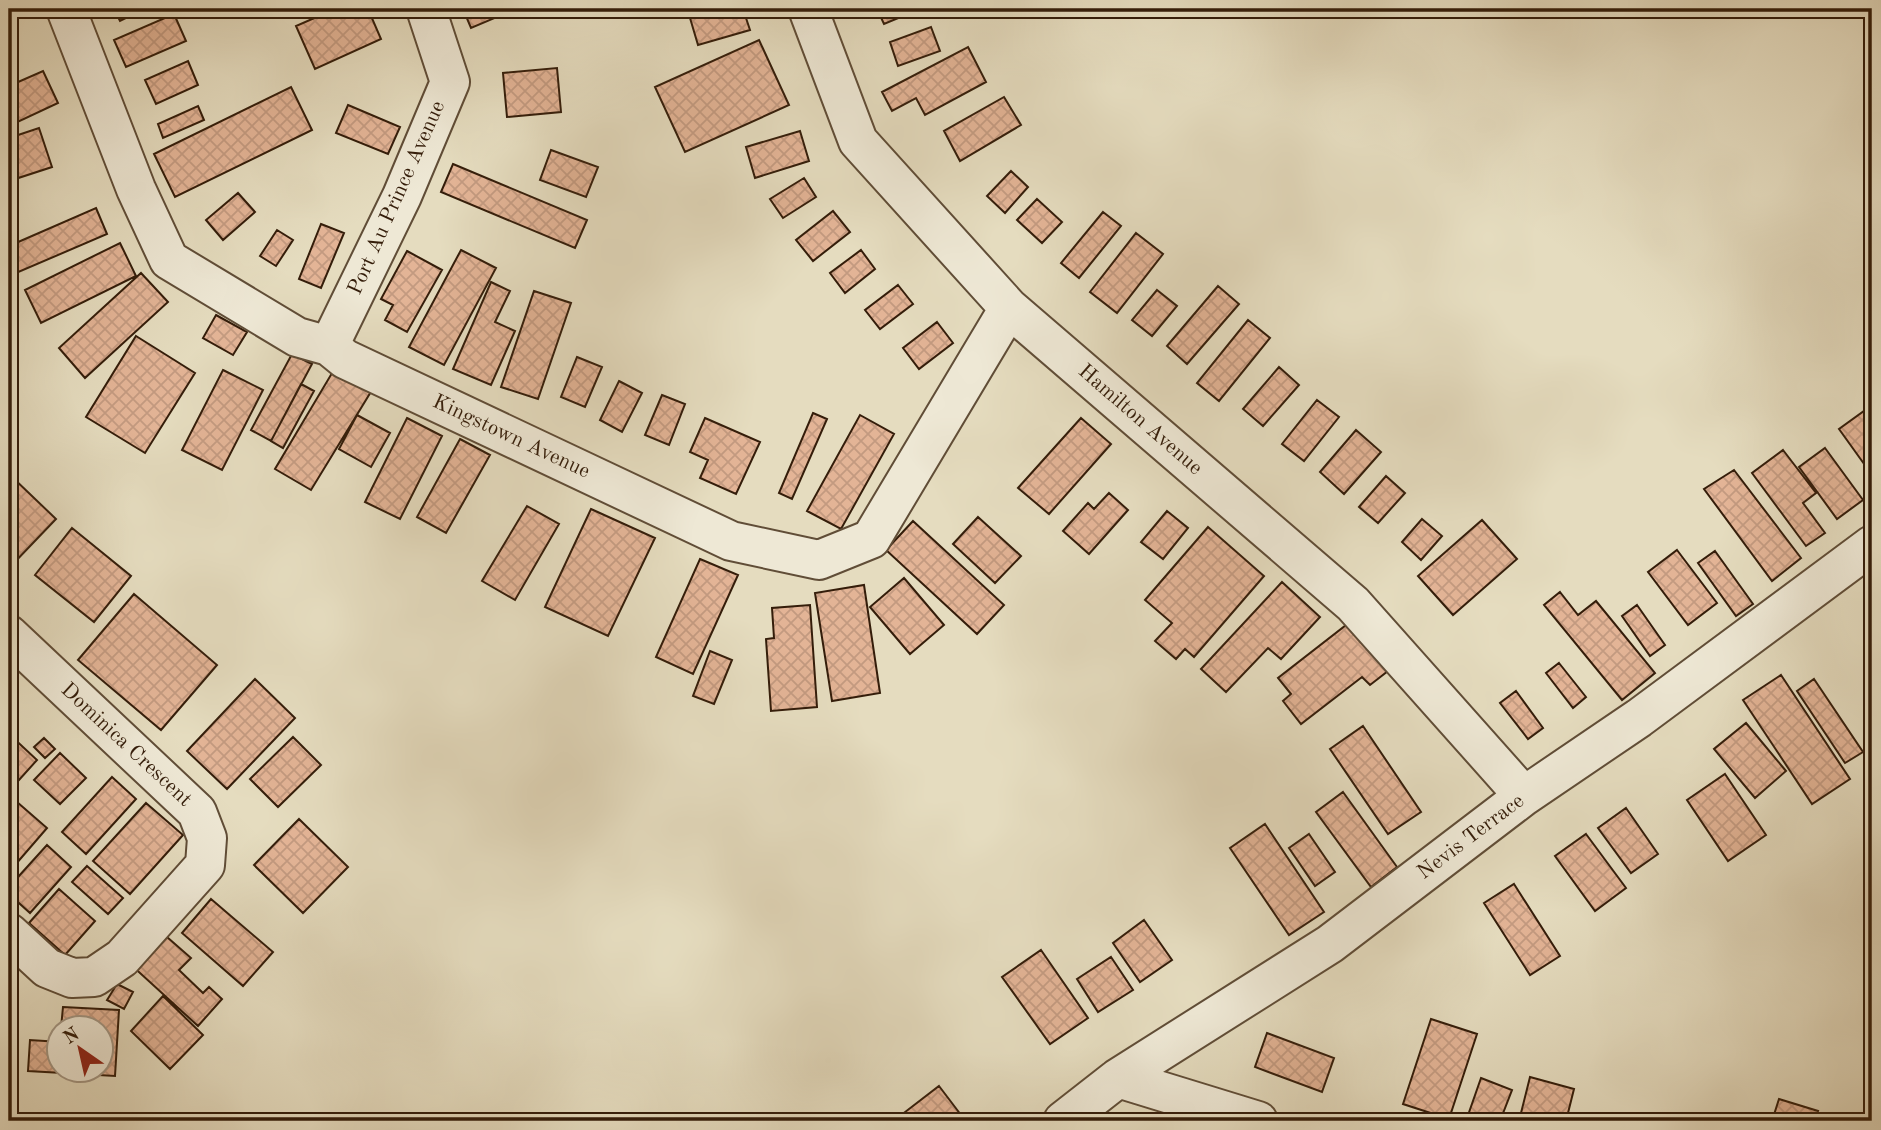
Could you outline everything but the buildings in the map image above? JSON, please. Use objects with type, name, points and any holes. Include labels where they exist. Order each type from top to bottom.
[{"type":"street","name":"Kingstown Avenue","points":[[66,9],[136,189],[169,260],[298,338],[329,346],[345,359],[731,541],[819,560],[871,539],[1009,307]]},
{"type":"street","name":"Port Au Prince Avenue","points":[[329,346],[402,197],[450,82],[426,9]]},
{"type":"street","name":"Hamilton Avenue","points":[[808,9],[858,141],[1009,307],[1353,604],[1524,796]]},
{"type":"street","name":"Nevis Terrace","points":[[1063,1121],[1118,1078],[1330,944],[1524,796],[1639,718],[1872,545]]},
{"type":"street","name":"Dominica Crescent","points":[[9,635],[197,811],[207,838],[205,865],[122,958],[94,977],[72,978],[47,968],[9,933]]},
{"type":"street","points":[[1118,1078],[1258,1121]]}]
